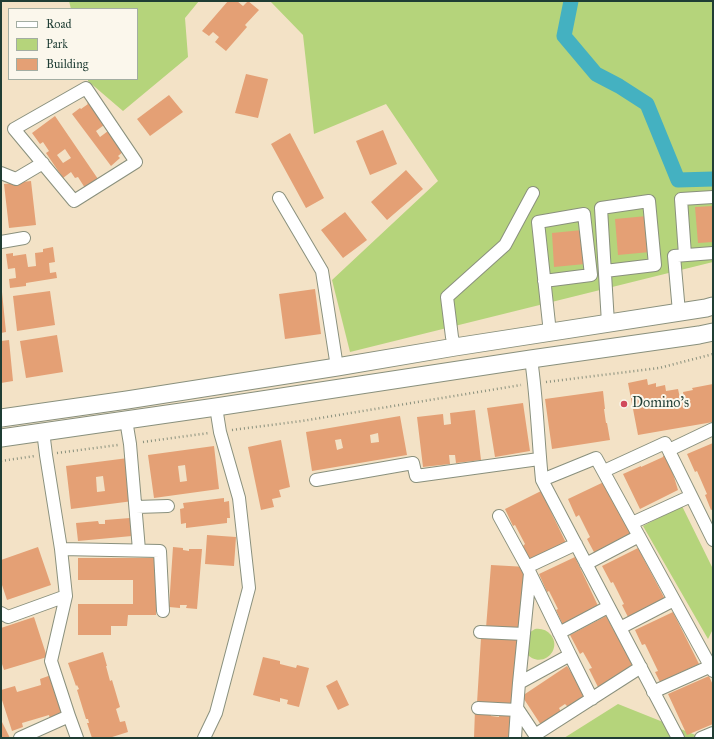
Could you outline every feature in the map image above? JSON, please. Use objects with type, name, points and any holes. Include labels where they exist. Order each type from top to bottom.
[{"type":"main road","points":[[1,418],[337,367],[713,306]]},
{"type":"main road","points":[[1,438],[713,332]]},
{"type":"main road","points":[[527,336],[531,359]]},
{"type":"street","points":[[86,88],[136,162],[74,201],[43,163],[14,129],[86,88]]},
{"type":"street","points":[[1,174],[16,179],[43,163]]},
{"type":"street","points":[[455,347],[452,338],[447,297],[505,245],[533,192]]},
{"type":"street","points":[[685,255],[681,200],[713,197]]},
{"type":"street","points":[[279,198],[322,271],[337,367]]},
{"type":"street","points":[[605,271],[655,265],[649,201],[601,208],[608,323]]},
{"type":"street","points":[[544,281],[591,276],[584,214],[538,222],[544,281],[550,332]]},
{"type":"street","points":[[1,241],[24,238]]},
{"type":"street","points":[[679,312],[674,256],[713,253]]},
{"type":"street","points":[[531,359],[535,383],[542,480],[678,738]]},
{"type":"street","points":[[204,738],[216,713],[249,588],[239,498],[220,432],[216,407]]},
{"type":"street","points":[[126,420],[130,444],[139,550]]},
{"type":"street","points":[[669,450],[713,429]]},
{"type":"street","points":[[43,431],[61,549],[66,596],[51,661],[77,738]]},
{"type":"street","points":[[604,471],[665,443],[691,496],[708,519],[713,540]]},
{"type":"street","points":[[316,480],[414,463],[416,476],[540,458]]},
{"type":"street","points":[[542,480],[596,458],[674,600],[711,662],[654,692]]},
{"type":"street","points":[[632,523],[691,496]]},
{"type":"street","points":[[136,507],[168,506]]},
{"type":"street","points":[[499,516],[528,570],[592,699]]},
{"type":"street","points":[[586,564],[639,536]]},
{"type":"street","points":[[528,570],[576,544]]},
{"type":"street","points":[[61,549],[160,551],[163,611]]},
{"type":"street","points":[[515,738],[528,570]]},
{"type":"street","points":[[1,612],[8,617],[66,596]]},
{"type":"street","points":[[620,628],[674,600]]},
{"type":"street","points":[[559,633],[608,606]]},
{"type":"street","points":[[480,632],[524,634]]},
{"type":"street","points":[[519,683],[570,655]]},
{"type":"street","points":[[517,709],[535,735],[641,667]]},
{"type":"street","points":[[478,708],[517,709]]},
{"type":"street","points":[[20,738],[69,716]]},
{"type":"street","points":[[701,738],[713,733]]},
{"type":"path","points":[[1,461],[302,421],[535,383],[659,368],[713,354]]},
{"type":"green space","points":[[69,1],[199,1],[185,18],[188,57],[123,111],[88,80],[138,80],[138,8],[71,8]]},
{"type":"green space","points":[[270,1],[713,1],[713,262],[350,352],[332,280],[438,181],[386,104],[314,134],[303,35]]},
{"type":"green space","points":[[682,506],[713,569],[713,629],[708,639],[643,526]]},
{"type":"green space","points":[[535,629],[542,629],[548,632],[554,641],[554,647],[548,657],[537,660],[525,652],[527,634]]},
{"type":"green space","points":[[618,704],[703,738],[564,738]]},
{"type":"building","points":[[228,1],[237,1],[243,6],[248,1],[259,10],[245,25],[247,27],[226,51],[215,42],[219,37],[213,32],[209,36],[202,31]]},
{"type":"building","points":[[246,74],[268,79],[258,118],[235,113]]},
{"type":"building","points":[[169,95],[183,112],[150,136],[137,119]]},
{"type":"building","points":[[95,97],[124,151],[118,156],[120,158],[111,166],[72,114],[88,104],[87,103]],"holes":[[[104,125],[108,131],[100,137],[96,131]]]},
{"type":"building","points":[[55,116],[98,179],[85,188],[78,177],[75,178],[71,172],[63,178],[46,153],[49,151],[43,142],[40,144],[32,133]],"holes":[[[65,149],[71,158],[63,163],[57,155]]]},
{"type":"building","points":[[383,130],[397,164],[370,175],[356,141]]},
{"type":"building","points":[[290,133],[324,198],[306,208],[271,144]]},
{"type":"building","points":[[406,170],[423,189],[387,220],[371,202]]},
{"type":"building","points":[[31,181],[36,225],[9,228],[4,184]]},
{"type":"building","points":[[713,206],[713,242],[698,243],[695,207]]},
{"type":"building","points":[[345,212],[367,240],[343,258],[321,230]]},
{"type":"building","points":[[647,216],[650,252],[618,255],[615,219]]},
{"type":"building","points":[[582,230],[585,264],[554,267],[552,233]]},
{"type":"building","points":[[53,247],[55,262],[49,263],[50,273],[56,272],[57,278],[26,283],[26,286],[10,288],[9,279],[16,278],[15,268],[8,269],[6,254],[13,253],[13,256],[26,254],[28,267],[36,266],[35,253],[43,252],[43,249]]},
{"type":"building","points":[[315,289],[321,334],[285,339],[279,294]]},
{"type":"building","points":[[50,291],[55,325],[17,331],[13,296]]},
{"type":"building","points":[[1,292],[6,332],[1,333]]},
{"type":"building","points":[[57,335],[63,372],[26,378],[20,341]]},
{"type":"building","points":[[9,340],[13,381],[1,383],[1,341]]},
{"type":"building","points":[[647,379],[648,385],[656,383],[656,387],[665,385],[666,391],[678,389],[680,398],[684,397],[683,392],[693,390],[692,388],[713,384],[713,422],[638,435],[628,383]]},
{"type":"building","points":[[603,391],[606,423],[610,440],[552,449],[545,399]]},
{"type":"building","points":[[523,403],[530,451],[495,457],[487,408]]},
{"type":"building","points":[[475,410],[481,460],[456,463],[455,455],[449,455],[450,464],[423,467],[417,417],[443,414],[444,425],[451,424],[450,413]]},
{"type":"building","points":[[400,416],[407,455],[312,471],[306,432]],"holes":[[[378,433],[379,442],[371,443],[370,435]],[[341,439],[343,448],[337,450],[335,440]]]},
{"type":"building","points":[[281,440],[290,487],[279,490],[281,497],[272,499],[274,507],[261,510],[248,447]]},
{"type":"building","points":[[713,443],[713,509],[711,510],[705,495],[707,494],[697,471],[695,472],[687,454]]},
{"type":"building","points":[[214,446],[219,489],[154,498],[148,455]],"holes":[[[185,465],[187,481],[180,482],[178,466]]]},
{"type":"building","points":[[667,454],[678,490],[640,509],[623,474]]},
{"type":"building","points":[[128,458],[133,501],[71,509],[66,466]],"holes":[[[103,476],[105,491],[97,492],[96,477]]]},
{"type":"building","points":[[608,480],[635,535],[595,554],[587,539],[590,537],[579,515],[576,517],[568,499]]},
{"type":"building","points":[[541,491],[566,543],[530,560],[523,546],[525,544],[515,525],[513,526],[505,509]]},
{"type":"building","points":[[224,498],[224,502],[229,501],[230,518],[227,518],[227,523],[186,528],[186,523],[181,524],[180,509],[184,508],[183,503]]},
{"type":"building","points":[[130,518],[132,536],[78,541],[76,523],[98,521],[99,524],[105,524],[105,520]]},
{"type":"building","points":[[207,535],[236,537],[234,566],[205,564]]},
{"type":"building","points":[[38,547],[51,585],[7,600],[1,582],[1,560]]},
{"type":"building","points":[[173,547],[183,548],[183,550],[189,551],[189,549],[202,549],[197,609],[186,608],[187,605],[180,605],[180,608],[169,607]]},
{"type":"building","points":[[638,548],[666,601],[629,619],[622,605],[624,604],[613,582],[611,583],[602,566]]},
{"type":"building","points":[[575,557],[599,608],[563,625],[556,610],[558,609],[549,591],[547,592],[539,574]]},
{"type":"building","points":[[78,558],[157,558],[156,615],[128,615],[127,626],[111,626],[111,635],[78,635],[78,604],[133,604],[133,580],[78,580]]},
{"type":"building","points":[[491,565],[527,567],[523,630],[486,628]]},
{"type":"building","points":[[673,612],[699,664],[660,682],[655,672],[658,671],[645,644],[642,645],[635,630]]},
{"type":"building","points":[[606,616],[634,667],[598,687],[589,669],[592,668],[583,652],[580,654],[570,635]]},
{"type":"building","points":[[34,617],[47,657],[4,670],[1,661],[1,628]]},
{"type":"building","points":[[481,638],[517,640],[518,644],[512,706],[477,703]]},
{"type":"building","points":[[103,652],[110,681],[112,680],[120,707],[116,709],[120,722],[125,721],[128,732],[109,738],[92,738],[87,723],[89,723],[88,719],[86,719],[77,690],[79,689],[77,685],[76,686],[68,663]]},
{"type":"building","points":[[263,657],[280,661],[280,664],[296,668],[297,665],[309,668],[299,707],[287,704],[288,700],[280,698],[280,702],[253,695]]},
{"type":"building","points":[[567,666],[586,695],[568,707],[565,704],[559,708],[561,712],[541,725],[522,696]]},
{"type":"building","points":[[54,674],[66,714],[50,719],[49,715],[22,723],[23,727],[12,731],[1,697],[1,690],[15,686],[17,692],[41,685],[40,679]]},
{"type":"building","points":[[709,676],[713,685],[713,724],[687,735],[668,694]]},
{"type":"building","points":[[337,680],[349,705],[338,710],[326,686]]},
{"type":"building","points":[[475,710],[491,711],[491,716],[499,717],[499,711],[513,712],[512,738],[474,738]]},
{"type":"building","points":[[2,722],[10,738],[1,738]]},
{"type":"waterway","points":[[571,1],[564,36],[596,74],[619,86],[647,104],[678,180],[713,179]]},
{"type":"place","name":"Domino's","points":[[624,404]]}]
